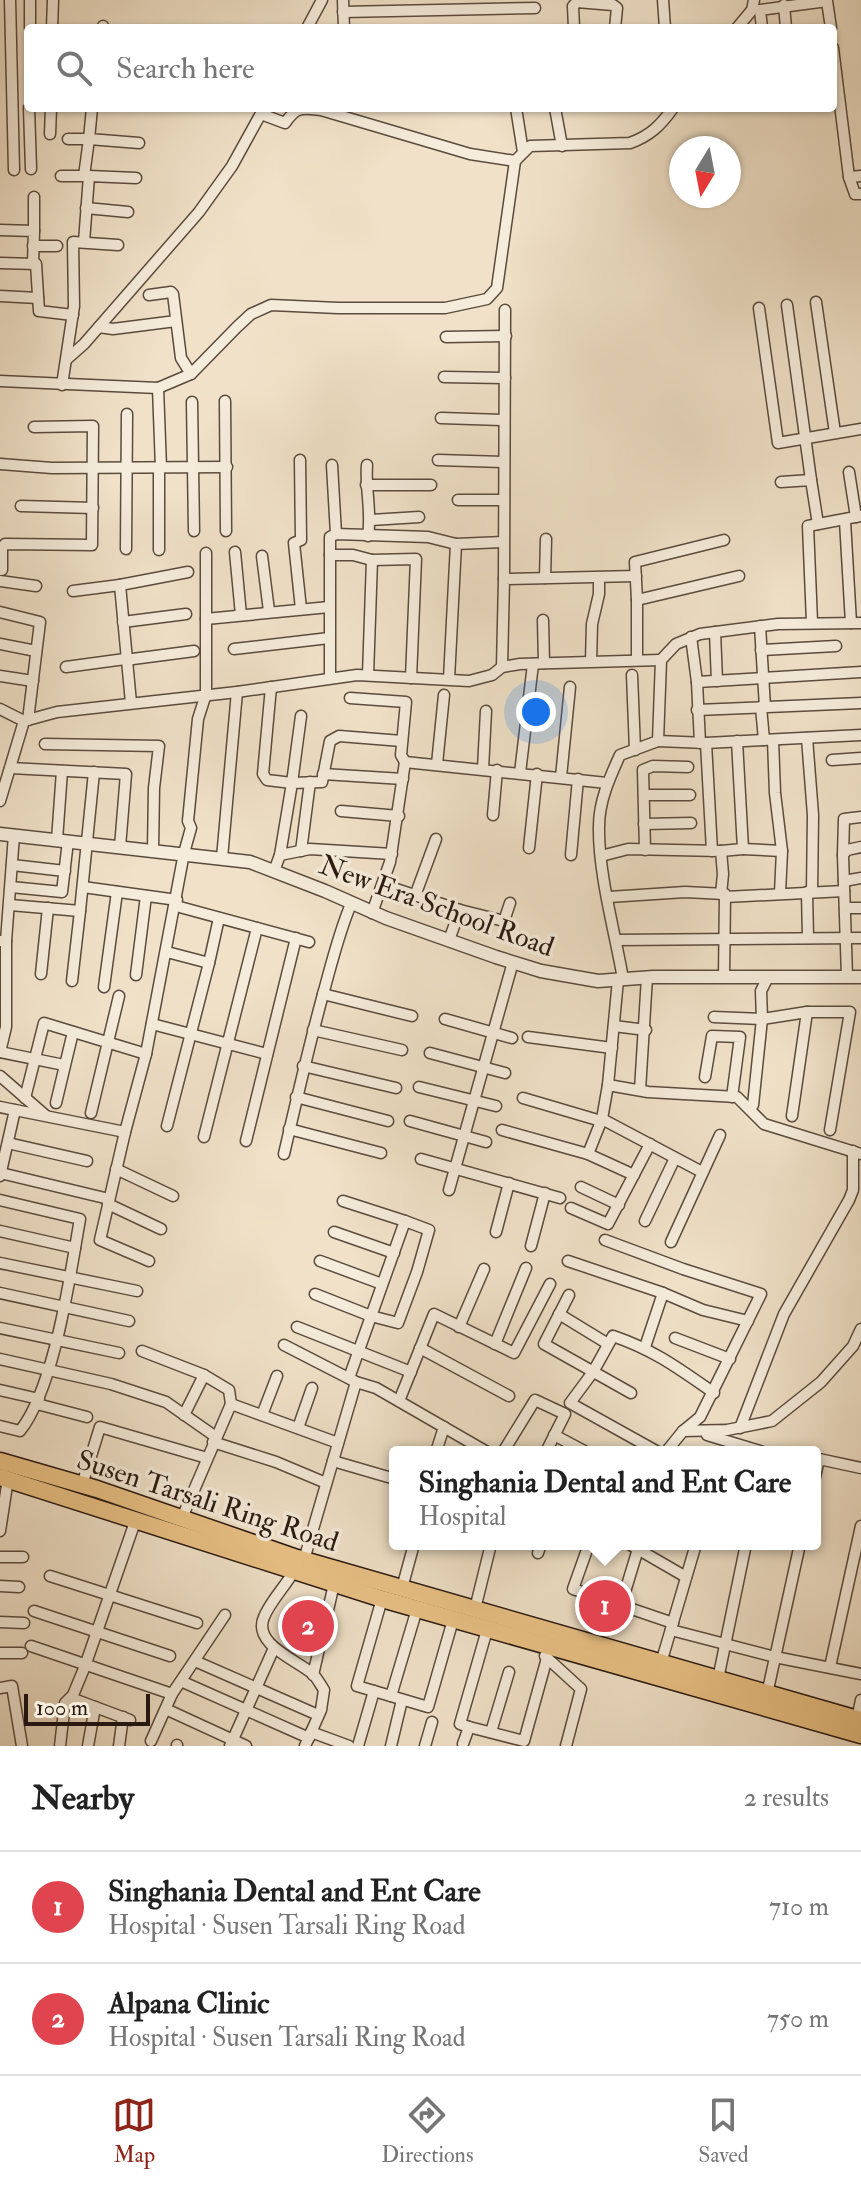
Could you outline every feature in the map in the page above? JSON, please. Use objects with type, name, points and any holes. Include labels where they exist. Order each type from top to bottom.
[{"type":"main road","name":"Susen Tarsali Ring Road","points":[[0,1461],[182,1518],[299,1564],[334,1584],[487,1630],[542,1651],[860,1725]]},
{"type":"main road","name":"Susen Tarsali Ring Road","points":[[4,1478],[136,1519],[299,1564],[402,1588],[718,1679],[860,1725]]},
{"type":"street","points":[[10,0],[14,170]]},
{"type":"street","points":[[30,0],[30,24]]},
{"type":"street","points":[[52,24],[53,0]]},
{"type":"street","points":[[309,24],[322,0]]},
{"type":"street","points":[[343,0],[344,24]]},
{"type":"street","points":[[663,0],[665,24]]},
{"type":"street","points":[[740,24],[752,10],[754,0]]},
{"type":"street","points":[[762,24],[760,10],[805,1],[829,0],[831,24]]},
{"type":"street","points":[[574,24],[573,6],[577,2],[613,5],[617,8],[615,24]]},
{"type":"street","points":[[784,5],[786,24]]},
{"type":"street","points":[[343,12],[535,8]]},
{"type":"street","points":[[837,80],[849,177],[855,194],[861,194]]},
{"type":"street","points":[[29,112],[31,169]]},
{"type":"street","points":[[50,134],[51,112]]},
{"type":"street","points":[[84,242],[92,112]]},
{"type":"street","points":[[67,359],[99,327],[199,212],[232,166],[262,112]]},
{"type":"street","points":[[265,112],[285,123],[292,112]]},
{"type":"street","points":[[328,112],[470,154],[515,161]]},
{"type":"street","points":[[517,112],[523,152]]},
{"type":"street","points":[[556,112],[562,146]]},
{"type":"street","points":[[0,381],[158,388],[191,374],[251,314],[271,305],[445,308],[487,299],[497,288],[515,161],[523,152],[530,146],[630,143],[645,138],[661,125],[670,112]]},
{"type":"street","points":[[68,139],[139,143]]},
{"type":"street","points":[[61,176],[136,178]]},
{"type":"street","points":[[849,177],[861,176]]},
{"type":"street","points":[[33,264],[34,197]]},
{"type":"street","points":[[86,208],[128,212]]},
{"type":"street","points":[[0,230],[34,231]]},
{"type":"street","points":[[62,385],[73,315],[73,242],[118,245]]},
{"type":"street","points":[[33,246],[57,246]]},
{"type":"street","points":[[0,263],[36,264],[41,312],[73,315]]},
{"type":"street","points":[[149,295],[172,293],[181,358],[191,374]]},
{"type":"street","points":[[0,296],[38,298]]},
{"type":"street","points":[[816,302],[835,433]]},
{"type":"street","points":[[787,305],[818,524]]},
{"type":"street","points":[[759,308],[777,441],[780,443],[861,429]]},
{"type":"street","points":[[502,667],[505,310]]},
{"type":"street","points":[[99,327],[113,329],[176,321]]},
{"type":"street","points":[[446,337],[506,336]]},
{"type":"street","points":[[444,377],[505,378]]},
{"type":"street","points":[[158,388],[159,550]]},
{"type":"street","points":[[225,401],[226,531]]},
{"type":"street","points":[[192,402],[194,531]]},
{"type":"street","points":[[126,549],[127,414]]},
{"type":"street","points":[[441,418],[502,420]]},
{"type":"street","points":[[2,548],[5,544],[92,545],[93,426],[34,427]]},
{"type":"street","points":[[300,460],[301,540],[294,543],[301,609]]},
{"type":"street","points":[[438,460],[503,462]]},
{"type":"street","points":[[0,464],[52,468],[227,467]]},
{"type":"street","points":[[332,465],[336,534]]},
{"type":"street","points":[[367,465],[366,485],[371,520],[368,536]]},
{"type":"street","points":[[658,741],[661,660],[676,644],[691,637],[760,626],[856,623],[854,518],[849,472]]},
{"type":"street","points":[[781,482],[811,480]]},
{"type":"street","points":[[366,485],[431,485]]},
{"type":"street","points":[[458,500],[503,500]]},
{"type":"street","points":[[21,506],[93,508]]},
{"type":"street","points":[[371,520],[419,517]]},
{"type":"street","points":[[812,622],[808,526],[854,518]]},
{"type":"street","points":[[330,678],[330,537],[336,534],[428,537],[456,544],[503,542]]},
{"type":"street","points":[[0,535],[0,570]]},
{"type":"street","points":[[545,578],[546,539]]},
{"type":"street","points":[[637,660],[635,562],[724,540]]},
{"type":"street","points":[[449,679],[456,544]]},
{"type":"street","points":[[235,552],[241,615]]},
{"type":"street","points":[[149,1261],[100,1240],[146,1054],[191,828],[188,821],[198,719],[206,694],[206,553]]},
{"type":"street","points":[[330,555],[353,555],[372,560],[416,559],[411,678]]},
{"type":"street","points":[[262,556],[269,611]]},
{"type":"street","points":[[368,675],[372,560]]},
{"type":"street","points":[[73,591],[188,572]]},
{"type":"street","points":[[504,579],[636,576]]},
{"type":"street","points":[[637,600],[739,576]]},
{"type":"street","points":[[591,661],[592,624],[599,594],[599,578]]},
{"type":"street","points":[[0,581],[36,586]]},
{"type":"street","points":[[120,585],[131,703]]},
{"type":"street","points":[[206,619],[329,607]]},
{"type":"street","points":[[0,612],[40,622],[26,721],[0,801]]},
{"type":"street","points":[[123,622],[186,614]]},
{"type":"street","points":[[520,773],[543,620]]},
{"type":"street","points":[[760,626],[763,707],[782,851],[780,893]]},
{"type":"street","points":[[715,632],[717,681]]},
{"type":"street","points":[[691,637],[697,710],[716,851],[723,874],[724,977]]},
{"type":"street","points":[[234,649],[329,638]]},
{"type":"street","points":[[0,644],[36,651]]},
{"type":"street","points":[[761,650],[836,646]]},
{"type":"street","points":[[66,667],[194,651]]},
{"type":"street","points":[[0,709],[26,721],[57,712],[330,678],[368,675],[469,681],[492,675],[502,667],[538,663],[661,660]]},
{"type":"street","points":[[697,682],[861,672]]},
{"type":"street","points":[[632,675],[635,750]]},
{"type":"street","points":[[0,676],[33,681]]},
{"type":"street","points":[[271,687],[263,777],[271,782],[322,782],[326,748],[333,738],[339,736],[402,741]]},
{"type":"street","points":[[561,777],[570,687]]},
{"type":"street","points":[[222,858],[237,692]]},
{"type":"street","points":[[437,764],[444,695]]},
{"type":"street","points":[[350,698],[406,702],[401,755],[405,762],[399,816],[392,854],[372,913]]},
{"type":"street","points":[[697,710],[861,703]]},
{"type":"street","points":[[483,769],[486,711]]},
{"type":"street","points":[[274,871],[280,855],[301,716]]},
{"type":"street","points":[[588,1154],[602,1120],[621,980],[598,823],[607,783],[620,755],[658,741],[703,743],[861,735]]},
{"type":"street","points":[[807,738],[813,815],[808,938]]},
{"type":"street","points":[[737,741],[743,849]]},
{"type":"street","points":[[45,744],[159,746],[154,788],[153,850]]},
{"type":"street","points":[[832,760],[861,758]]},
{"type":"street","points":[[405,762],[607,783]]},
{"type":"street","points":[[645,850],[643,770],[653,766],[688,767]]},
{"type":"street","points":[[10,768],[126,774],[120,847]]},
{"type":"street","points":[[493,815],[497,770]]},
{"type":"street","points":[[11,887],[62,892],[65,871],[62,771]]},
{"type":"street","points":[[72,981],[94,772]]},
{"type":"street","points":[[323,774],[403,779]]},
{"type":"street","points":[[529,848],[537,774]]},
{"type":"street","points":[[571,855],[578,779]]},
{"type":"street","points":[[301,851],[310,782]]},
{"type":"street","points":[[644,795],[690,795]]},
{"type":"street","points":[[341,811],[399,816]]},
{"type":"street","points":[[847,977],[844,819],[861,817]]},
{"type":"street","points":[[644,824],[691,823]]},
{"type":"street","name":"New Era School Road","points":[[0,834],[250,862],[372,913],[513,962],[541,971],[598,981],[647,977],[861,977]]},
{"type":"street","points":[[14,835],[10,905],[3,941],[6,1027],[0,1052],[64,1065]]},
{"type":"street","points":[[415,896],[436,839]]},
{"type":"street","points":[[843,855],[847,850],[861,847]]},
{"type":"street","points":[[601,856],[628,849],[782,851]]},
{"type":"street","points":[[280,855],[301,851],[392,854]]},
{"type":"street","points":[[12,865],[65,871]]},
{"type":"street","points":[[609,897],[685,892],[723,895],[810,892],[844,886],[861,878]]},
{"type":"street","points":[[83,887],[176,903],[309,942]]},
{"type":"street","points":[[396,889],[504,921],[510,903]]},
{"type":"street","points":[[104,987],[117,892]]},
{"type":"street","points":[[136,975],[146,896]]},
{"type":"street","points":[[284,1154],[303,1066],[340,930],[351,904]]},
{"type":"street","points":[[10,905],[80,911]]},
{"type":"street","points":[[41,974],[48,908]]},
{"type":"street","points":[[845,908],[861,908]]},
{"type":"street","points":[[449,940],[460,910]]},
{"type":"street","points":[[167,1126],[193,1034],[219,918]]},
{"type":"street","points":[[204,1137],[257,928]]},
{"type":"street","points":[[246,1141],[296,938]]},
{"type":"street","points":[[616,940],[861,938]]},
{"type":"street","points":[[167,952],[209,963]]},
{"type":"street","points":[[449,1190],[513,962]]},
{"type":"street","points":[[640,1090],[647,977]]},
{"type":"street","points":[[753,1105],[762,1019],[761,991],[768,977]]},
{"type":"street","points":[[323,994],[412,1016]]},
{"type":"street","points":[[91,1113],[119,996]]},
{"type":"street","points":[[792,1116],[807,1012]]},
{"type":"street","points":[[714,1017],[762,1019],[807,1012],[850,1012],[830,1130]]},
{"type":"street","points":[[445,1019],[512,1038]]},
{"type":"street","points":[[25,1098],[44,1023],[146,1054]]},
{"type":"street","points":[[152,1024],[267,1054]]},
{"type":"street","points":[[614,1026],[646,1030]]},
{"type":"street","points":[[313,1030],[402,1050]]},
{"type":"street","points":[[56,1103],[73,1032]]},
{"type":"street","points":[[705,1077],[712,1036],[740,1037],[732,1097]]},
{"type":"street","points":[[528,1037],[612,1048]]},
{"type":"street","points":[[430,1053],[505,1073]]},
{"type":"street","points":[[303,1066],[396,1088]]},
{"type":"street","points":[[0,1076],[46,1117]]},
{"type":"street","points":[[608,1085],[737,1097],[764,1124],[857,1152],[851,1195],[787,1308],[740,1428]]},
{"type":"street","points":[[419,1087],[496,1106]]},
{"type":"street","points":[[296,1097],[388,1121]]},
{"type":"street","points":[[523,1098],[602,1120],[702,1172]]},
{"type":"street","points":[[0,1107],[125,1132]]},
{"type":"street","points":[[15,1110],[5,1140],[1,1172],[108,1202],[161,1229]]},
{"type":"street","points":[[410,1121],[486,1142]]},
{"type":"street","points":[[289,1129],[381,1153]]},
{"type":"street","points":[[502,1130],[588,1154],[634,1175]]},
{"type":"street","points":[[671,1242],[720,1135]]},
{"type":"street","points":[[5,1140],[87,1161]]},
{"type":"street","points":[[571,1208],[608,1224],[650,1144]]},
{"type":"street","points":[[645,1221],[675,1158]]},
{"type":"street","points":[[421,1159],[560,1198]]},
{"type":"street","points":[[116,1169],[173,1196]]},
{"type":"street","points":[[496,1232],[509,1183]]},
{"type":"street","points":[[581,1187],[619,1205]]},
{"type":"street","points":[[531,1246],[545,1193]]},
{"type":"street","points":[[0,1200],[80,1219],[64,1308],[38,1402],[20,1431],[0,1426]]},
{"type":"street","points":[[315,1294],[398,1323],[417,1272],[429,1230],[343,1201]]},
{"type":"street","points":[[307,1741],[324,1690],[313,1675],[274,1648],[262,1630],[263,1619],[299,1564],[333,1461],[358,1352],[405,1221]]},
{"type":"street","points":[[0,1231],[75,1248]]},
{"type":"street","points":[[334,1232],[394,1253]]},
{"type":"street","points":[[605,1240],[761,1294],[700,1417],[671,1446]]},
{"type":"street","points":[[320,1261],[382,1284]]},
{"type":"street","points":[[568,1261],[703,1310],[748,1321]]},
{"type":"street","points":[[0,1263],[137,1291]]},
{"type":"street","points":[[495,1344],[526,1268]]},
{"type":"street","points":[[459,1327],[484,1269]]},
{"type":"street","points":[[399,1401],[434,1314],[514,1353],[550,1284]]},
{"type":"street","points":[[0,1293],[129,1321]]},
{"type":"street","points":[[645,1347],[663,1293]]},
{"type":"street","points":[[569,1295],[544,1344],[631,1393]]},
{"type":"street","points":[[559,1314],[608,1344]]},
{"type":"street","points":[[297,1327],[411,1372]]},
{"type":"street","points":[[0,1328],[119,1353]]},
{"type":"street","points":[[683,1431],[740,1428],[772,1421],[821,1382],[853,1346],[861,1329]]},
{"type":"street","points":[[549,1446],[570,1403],[593,1372],[613,1336],[645,1347],[714,1393]]},
{"type":"street","points":[[675,1338],[730,1359]]},
{"type":"street","points":[[284,1345],[352,1380],[376,1388],[477,1446]]},
{"type":"street","points":[[420,1348],[509,1396]]},
{"type":"street","points":[[142,1351],[204,1375],[229,1390],[231,1404],[182,1518]]},
{"type":"street","points":[[0,1359],[111,1384],[166,1402],[215,1439],[326,1483]]},
{"type":"street","points":[[184,1415],[204,1375]]},
{"type":"street","points":[[262,1415],[277,1376]]},
{"type":"street","points":[[298,1428],[312,1388]]},
{"type":"street","points":[[0,1390],[87,1417]]},
{"type":"street","points":[[507,1446],[535,1400],[565,1414]]},
{"type":"street","points":[[570,1403],[647,1446]]},
{"type":"street","points":[[231,1404],[338,1443]]},
{"type":"street","points":[[82,1485],[100,1427],[207,1458]]},
{"type":"street","points":[[438,1446],[444,1427]]},
{"type":"street","points":[[683,1431],[726,1446]]},
{"type":"street","points":[[554,1435],[575,1446]]},
{"type":"street","points":[[821,1460],[861,1468]]},
{"type":"street","points":[[333,1461],[389,1477]]},
{"type":"street","points":[[0,1531],[4,1478]]},
{"type":"street","points":[[60,1746],[65,1703],[71,1698],[85,1666],[136,1519]]},
{"type":"street","points":[[830,1667],[861,1526]]},
{"type":"street","points":[[402,1588],[412,1550]]},
{"type":"street","points":[[475,1609],[490,1550]]},
{"type":"street","points":[[587,1550],[573,1589],[725,1643],[775,1657],[861,1674]]},
{"type":"street","points":[[621,1605],[632,1550]]},
{"type":"street","points":[[641,1550],[686,1577]]},
{"type":"street","points":[[650,1555],[652,1550]]},
{"type":"street","points":[[661,1663],[694,1550]]},
{"type":"street","points":[[718,1679],[745,1550]]},
{"type":"street","points":[[767,1694],[799,1550]]},
{"type":"street","points":[[0,1557],[23,1557]]},
{"type":"street","points":[[50,1576],[197,1623]]},
{"type":"street","points":[[313,1675],[334,1584]]},
{"type":"street","points":[[0,1586],[19,1587]]},
{"type":"street","points":[[382,1599],[357,1686],[397,1698],[428,1707],[453,1620]]},
{"type":"street","points":[[391,1746],[397,1698],[417,1609]]},
{"type":"street","points":[[34,1611],[170,1656]]},
{"type":"street","points":[[151,1741],[172,1694],[183,1682],[225,1615]]},
{"type":"street","points":[[0,1622],[24,1623]]},
{"type":"street","points":[[487,1630],[460,1724],[524,1741],[542,1651]]},
{"type":"street","points":[[232,1743],[274,1648]]},
{"type":"street","points":[[0,1653],[26,1650],[172,1694]]},
{"type":"street","points":[[542,1651],[581,1689],[566,1746]]},
{"type":"street","points":[[195,1661],[318,1715]]},
{"type":"street","points":[[491,1732],[509,1672]]},
{"type":"street","points":[[183,1682],[307,1741],[349,1746]]},
{"type":"street","points":[[0,1688],[12,1686],[22,1746]]},
{"type":"street","points":[[358,1746],[374,1691]]},
{"type":"street","points":[[71,1698],[126,1719],[119,1746]]},
{"type":"street","points":[[860,1725],[861,1700]]},
{"type":"street","points":[[88,1746],[95,1707]]},
{"type":"street","points":[[170,1711],[232,1743],[246,1746]]},
{"type":"street","points":[[425,1746],[432,1722]]},
{"type":"street","points":[[465,1745],[469,1727]]},
{"type":"place","name":"Singhania Dental and Ent Care","points":[[605,1606]]},
{"type":"place","name":"Alpana Clinic","points":[[308,1626]]}]
